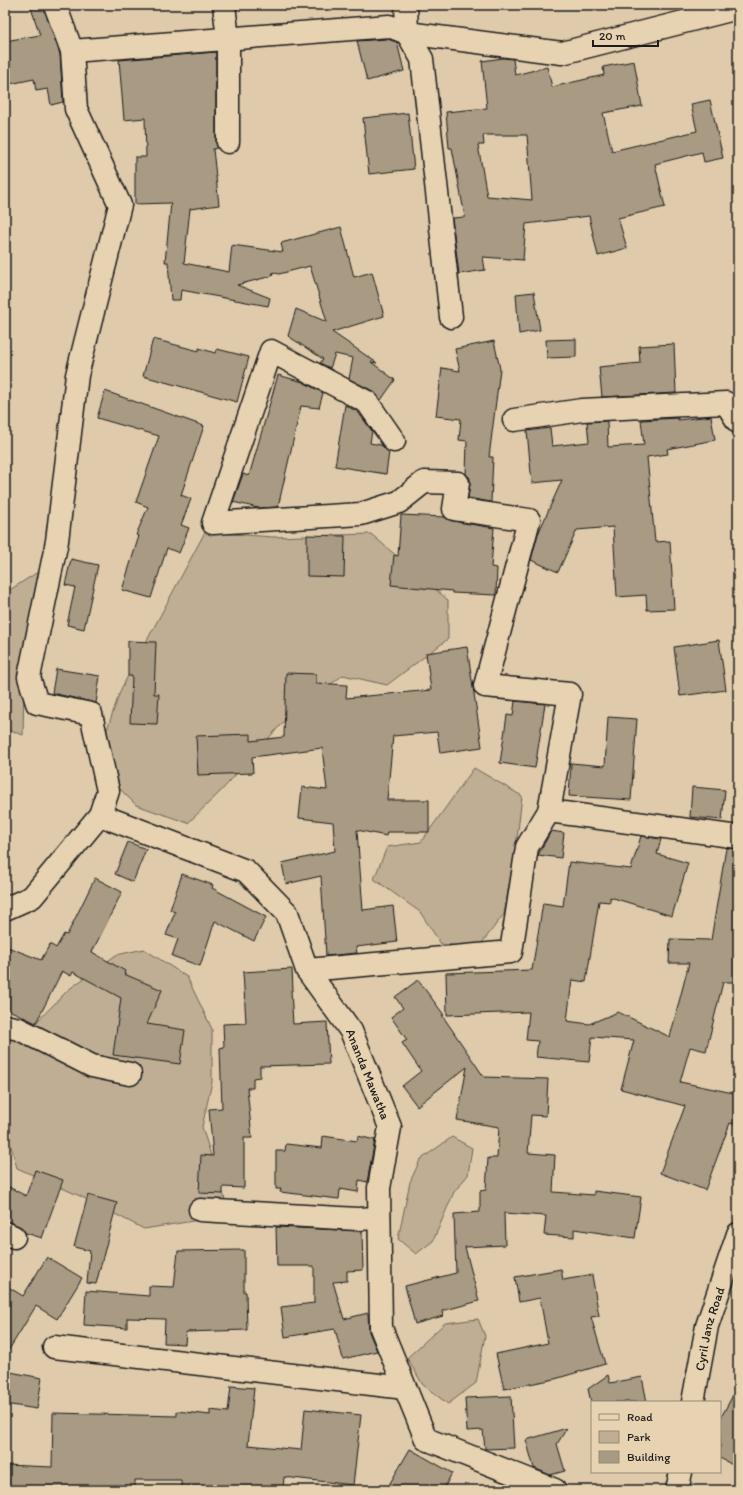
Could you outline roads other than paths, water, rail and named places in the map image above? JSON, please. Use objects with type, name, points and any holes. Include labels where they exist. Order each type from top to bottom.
[{"type":"street","points":[[5,908],[32,897],[100,815],[108,791],[91,714],[37,703],[29,676],[57,541],[77,375],[120,205],[76,109],[72,51],[55,5]]},
{"type":"street","points":[[224,5],[228,39],[228,142]]},
{"type":"street","points":[[406,5],[407,33],[422,59],[451,317]]},
{"type":"street","points":[[72,51],[389,26],[407,33],[562,53],[738,8]]},
{"type":"street","points":[[307,970],[511,952],[527,847],[549,811],[570,694],[484,686],[529,520],[454,509],[458,484],[424,482],[399,502],[361,514],[213,523],[271,351],[367,402],[394,441]]},
{"type":"street","points":[[514,420],[582,410],[726,403],[738,422]]},
{"type":"street","points":[[549,811],[738,837]]},
{"type":"street","name":"Ananda Mawatha","points":[[100,815],[246,871],[287,913],[307,970],[351,1031],[390,1127],[378,1188],[381,1328],[426,1440],[555,1490]]},
{"type":"street","points":[[5,1026],[19,1029],[92,1066],[130,1074]]},
{"type":"street","points":[[200,1210],[357,1219],[379,1218]]},
{"type":"street","name":"Cyril Janz Road","points":[[693,1401],[707,1326],[738,1234]]},
{"type":"street","points":[[54,1347],[405,1388]]},
{"type":"street","points":[[677,1490],[681,1473]]}]
